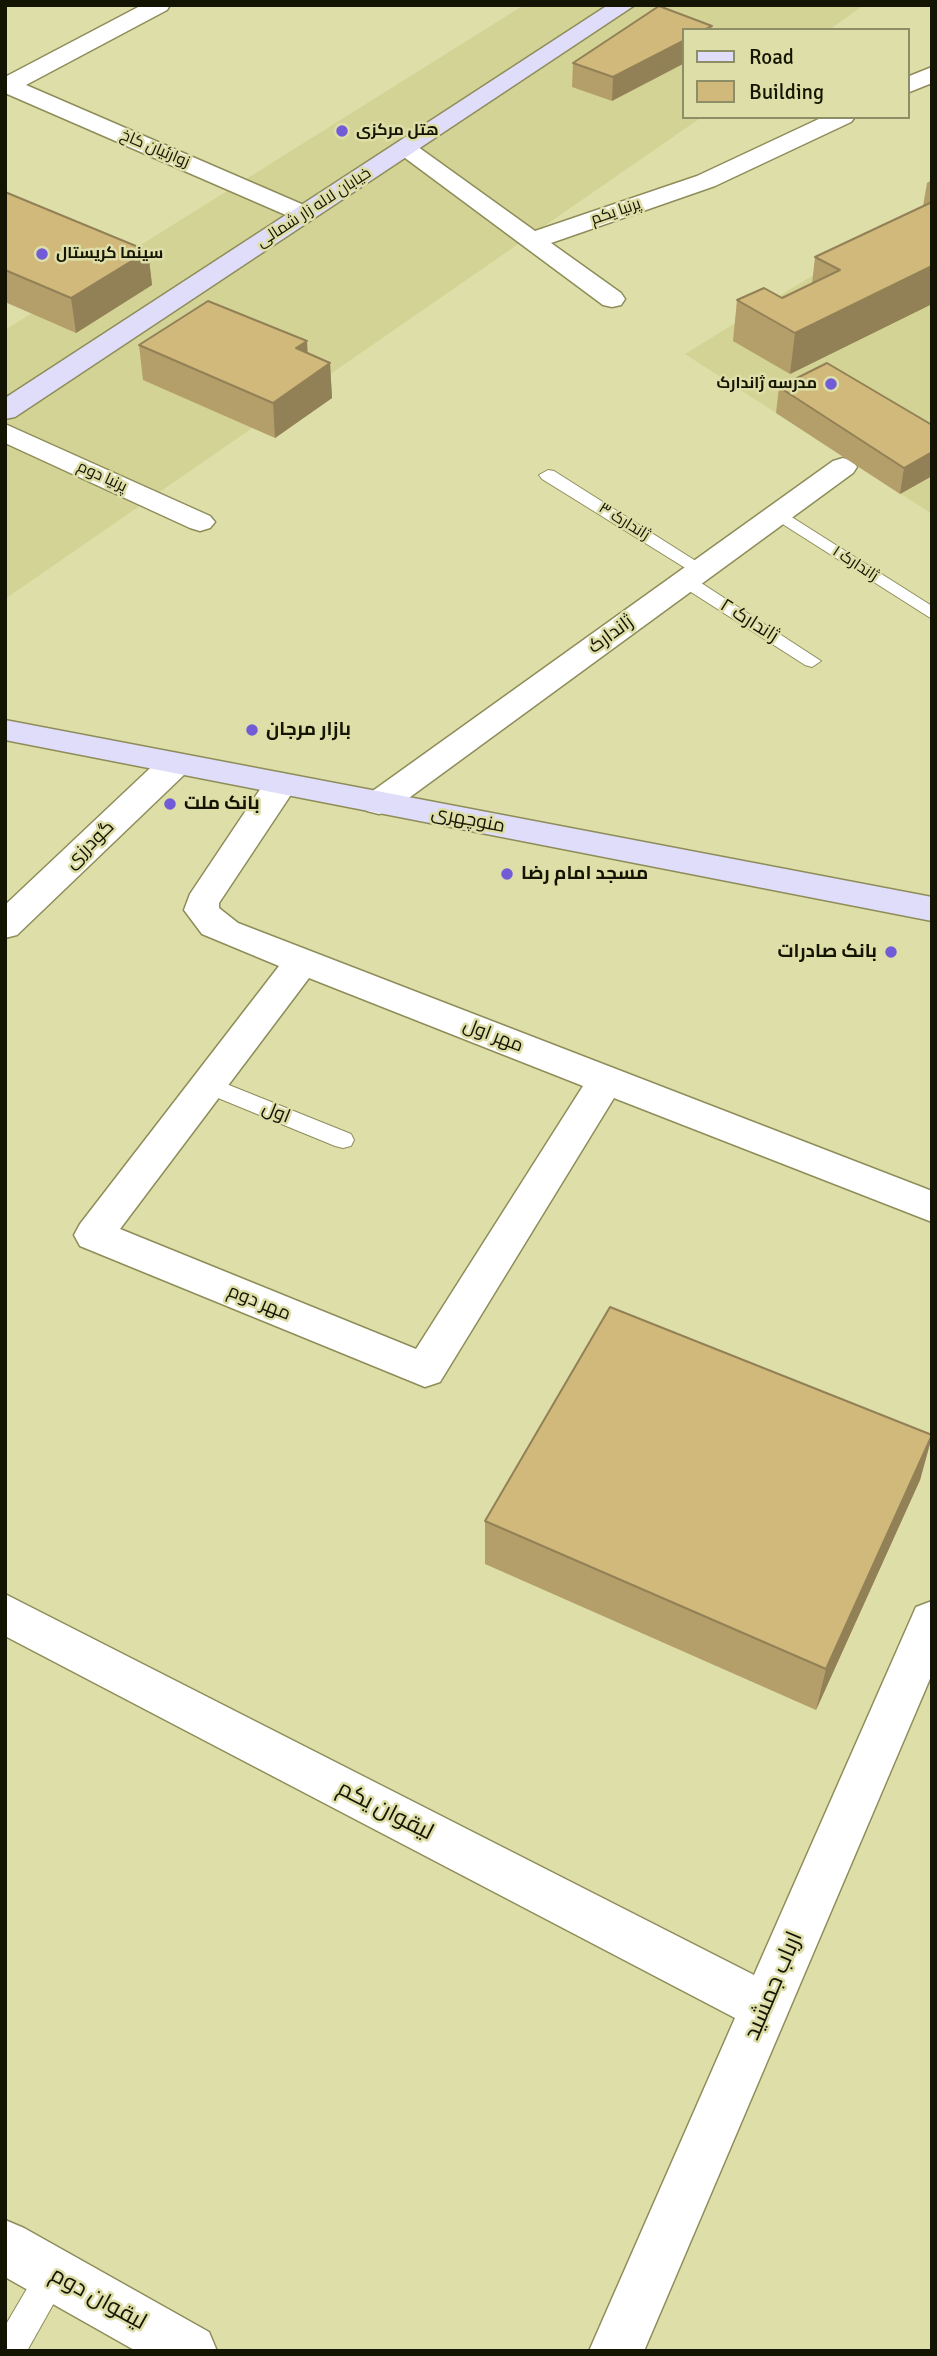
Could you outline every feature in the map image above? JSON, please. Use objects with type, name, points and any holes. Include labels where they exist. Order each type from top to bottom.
[{"type":"main road","name":"خیابان لاله زار شمالی","points":[[5,411],[624,5]]},
{"type":"main road","name":"منوچهری","points":[[5,730],[932,909]]},
{"type":"street","points":[[7,85],[159,5]]},
{"type":"street","points":[[909,85],[932,74]]},
{"type":"street","name":"زوارئیان کاخ","points":[[7,85],[304,214]]},
{"type":"street","name":"پرنیا یکم","points":[[532,241],[706,181],[840,119]]},
{"type":"street","points":[[405,149],[612,299]]},
{"type":"street","name":"پرنیا دوم","points":[[5,432],[200,522]]},
{"type":"street","name":"ژاندارک","points":[[379,803],[843,467]]},
{"type":"street","name":"گودرزی","points":[[5,926],[175,764]]},
{"type":"street","name":"مهر اول","points":[[281,784],[202,901],[201,910],[214,925],[302,962],[932,1208]]},
{"type":"street","name":"مهر دوم","points":[[302,962],[94,1235],[425,1370],[607,1079]]},
{"type":"street","name":"لیقوان یکم","points":[[5,1614],[765,2007]]},
{"type":"street","name":"ارباب جمشید","points":[[616,2351],[932,1620]]},
{"type":"street","name":"لیقوان دوم","points":[[5,2247],[190,2351]]},
{"type":"lane","name":"ژاندارک ۳","points":[[548,475],[693,575]]},
{"type":"lane","name":"ژاندارک ۱","points":[[779,514],[932,614]]},
{"type":"lane","name":"ژاندارک ۲","points":[[693,575],[812,661]]},
{"type":"lane","name":"اول","points":[[209,1085],[343,1140]]},
{"type":"lane","points":[[9,2351],[53,2274]]},
{"type":"shaded area","points":[[524,5],[864,5],[832,28],[682,28],[682,119],[699,119],[5,599],[5,330]]},
{"type":"shaded area","name":"مدرسه ژاندارک","points":[[932,202],[932,514],[685,354]]},
{"type":"building","points":[[659,6],[712,26],[682,28],[682,42],[613,77],[573,63]]},
{"type":"building","points":[[5,192],[148,251],[71,298],[5,270]]},
{"type":"building","points":[[932,202],[932,266],[795,333],[737,300],[764,288],[782,298],[840,270],[815,257]]},
{"type":"building","points":[[208,301],[307,341],[296,348],[330,363],[273,403],[139,345]]},
{"type":"building","points":[[827,363],[932,425],[932,452],[904,468],[779,387]]},
{"type":"building","points":[[610,1307],[932,1435],[826,1669],[485,1521]]},
{"type":"place","name":"هتل مرکزی","points":[[342,131]]},
{"type":"place","name":"سینما کریستال","points":[[42,254]]},
{"type":"place","name":"مدرسه ژاندارک","points":[[831,384]]},
{"type":"place","name":"بازار مرجان","points":[[252,730]]},
{"type":"place","name":"بانک ملت","points":[[170,804]]},
{"type":"place","name":"مسجد امام رضا","points":[[507,874]]},
{"type":"place","name":"بانک صادرات","points":[[891,952]]}]
